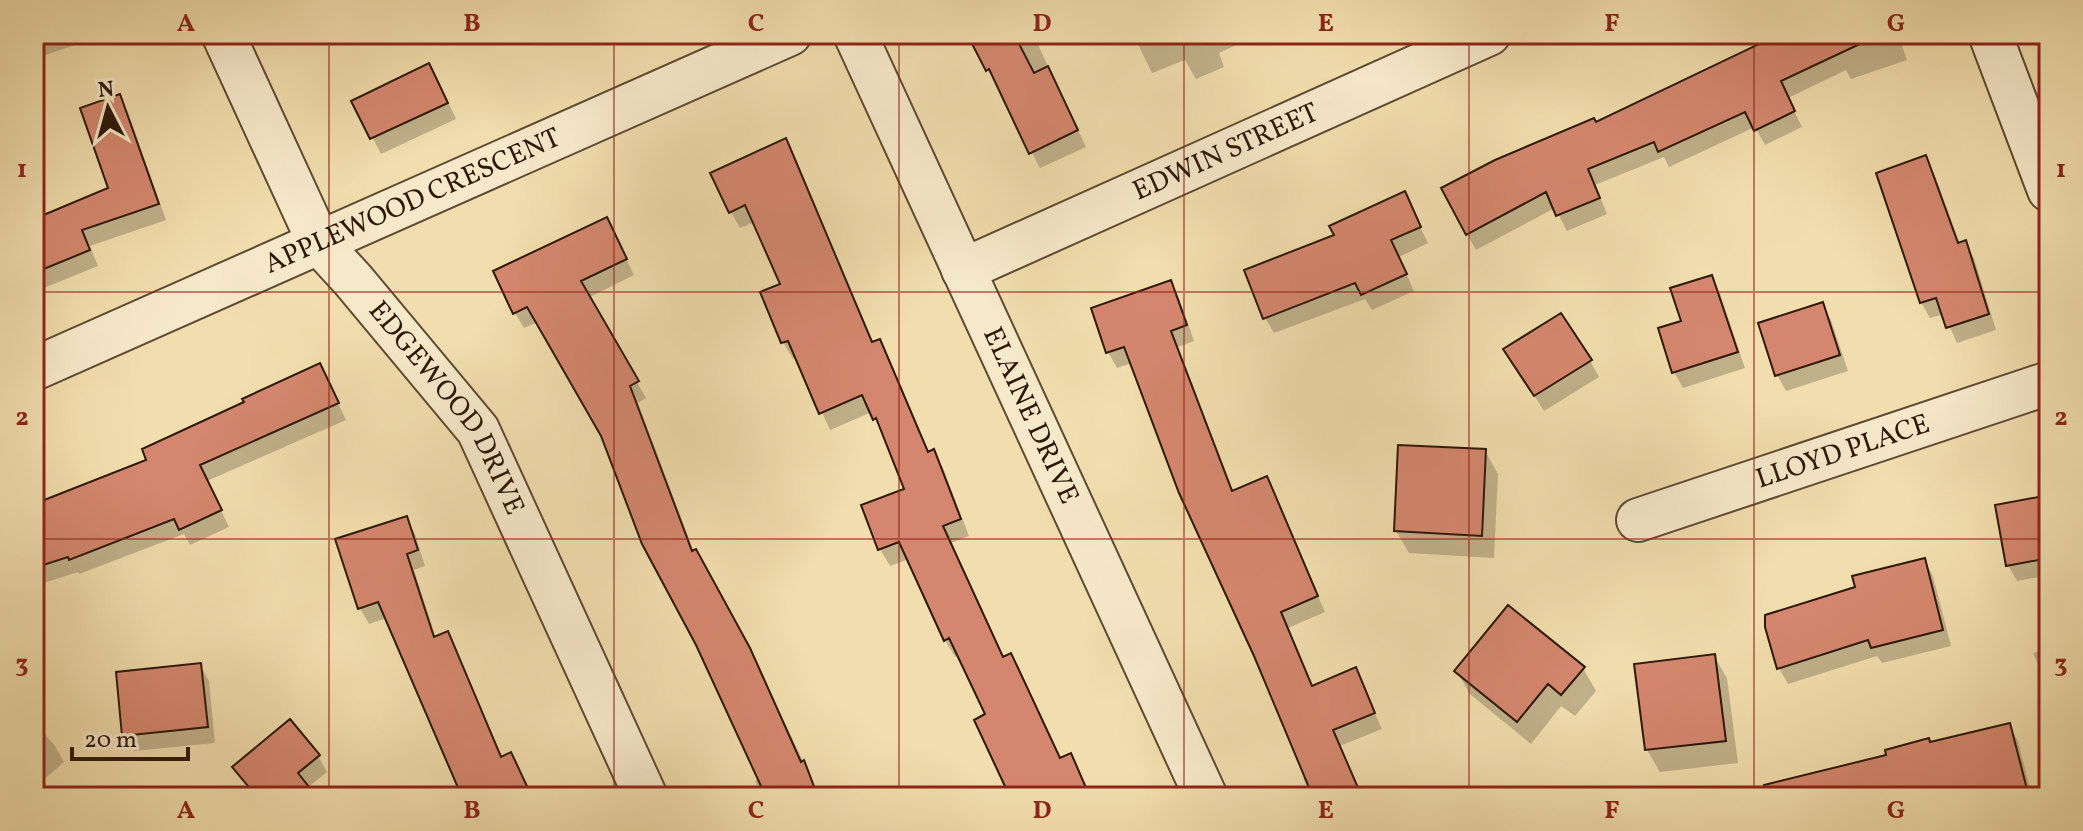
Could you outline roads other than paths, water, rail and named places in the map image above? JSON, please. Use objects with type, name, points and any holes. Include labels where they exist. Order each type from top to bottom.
[{"type":"street","name":"EDGEWOOD DRIVE","points":[[223,34],[319,243],[478,430],[646,797]]},
{"type":"street","name":"APPLEWOOD CRESCENT","points":[[34,369],[790,34]]},
{"type":"street","name":"ELAINE DRIVE","points":[[855,34],[1206,797]]},
{"type":"street","name":"EDWIN STREET","points":[[963,270],[1489,34]]},
{"type":"street","points":[[1990,34],[2049,190]]},
{"type":"street","name":"LLOYD PLACE","points":[[1638,520],[2049,383]]}]
